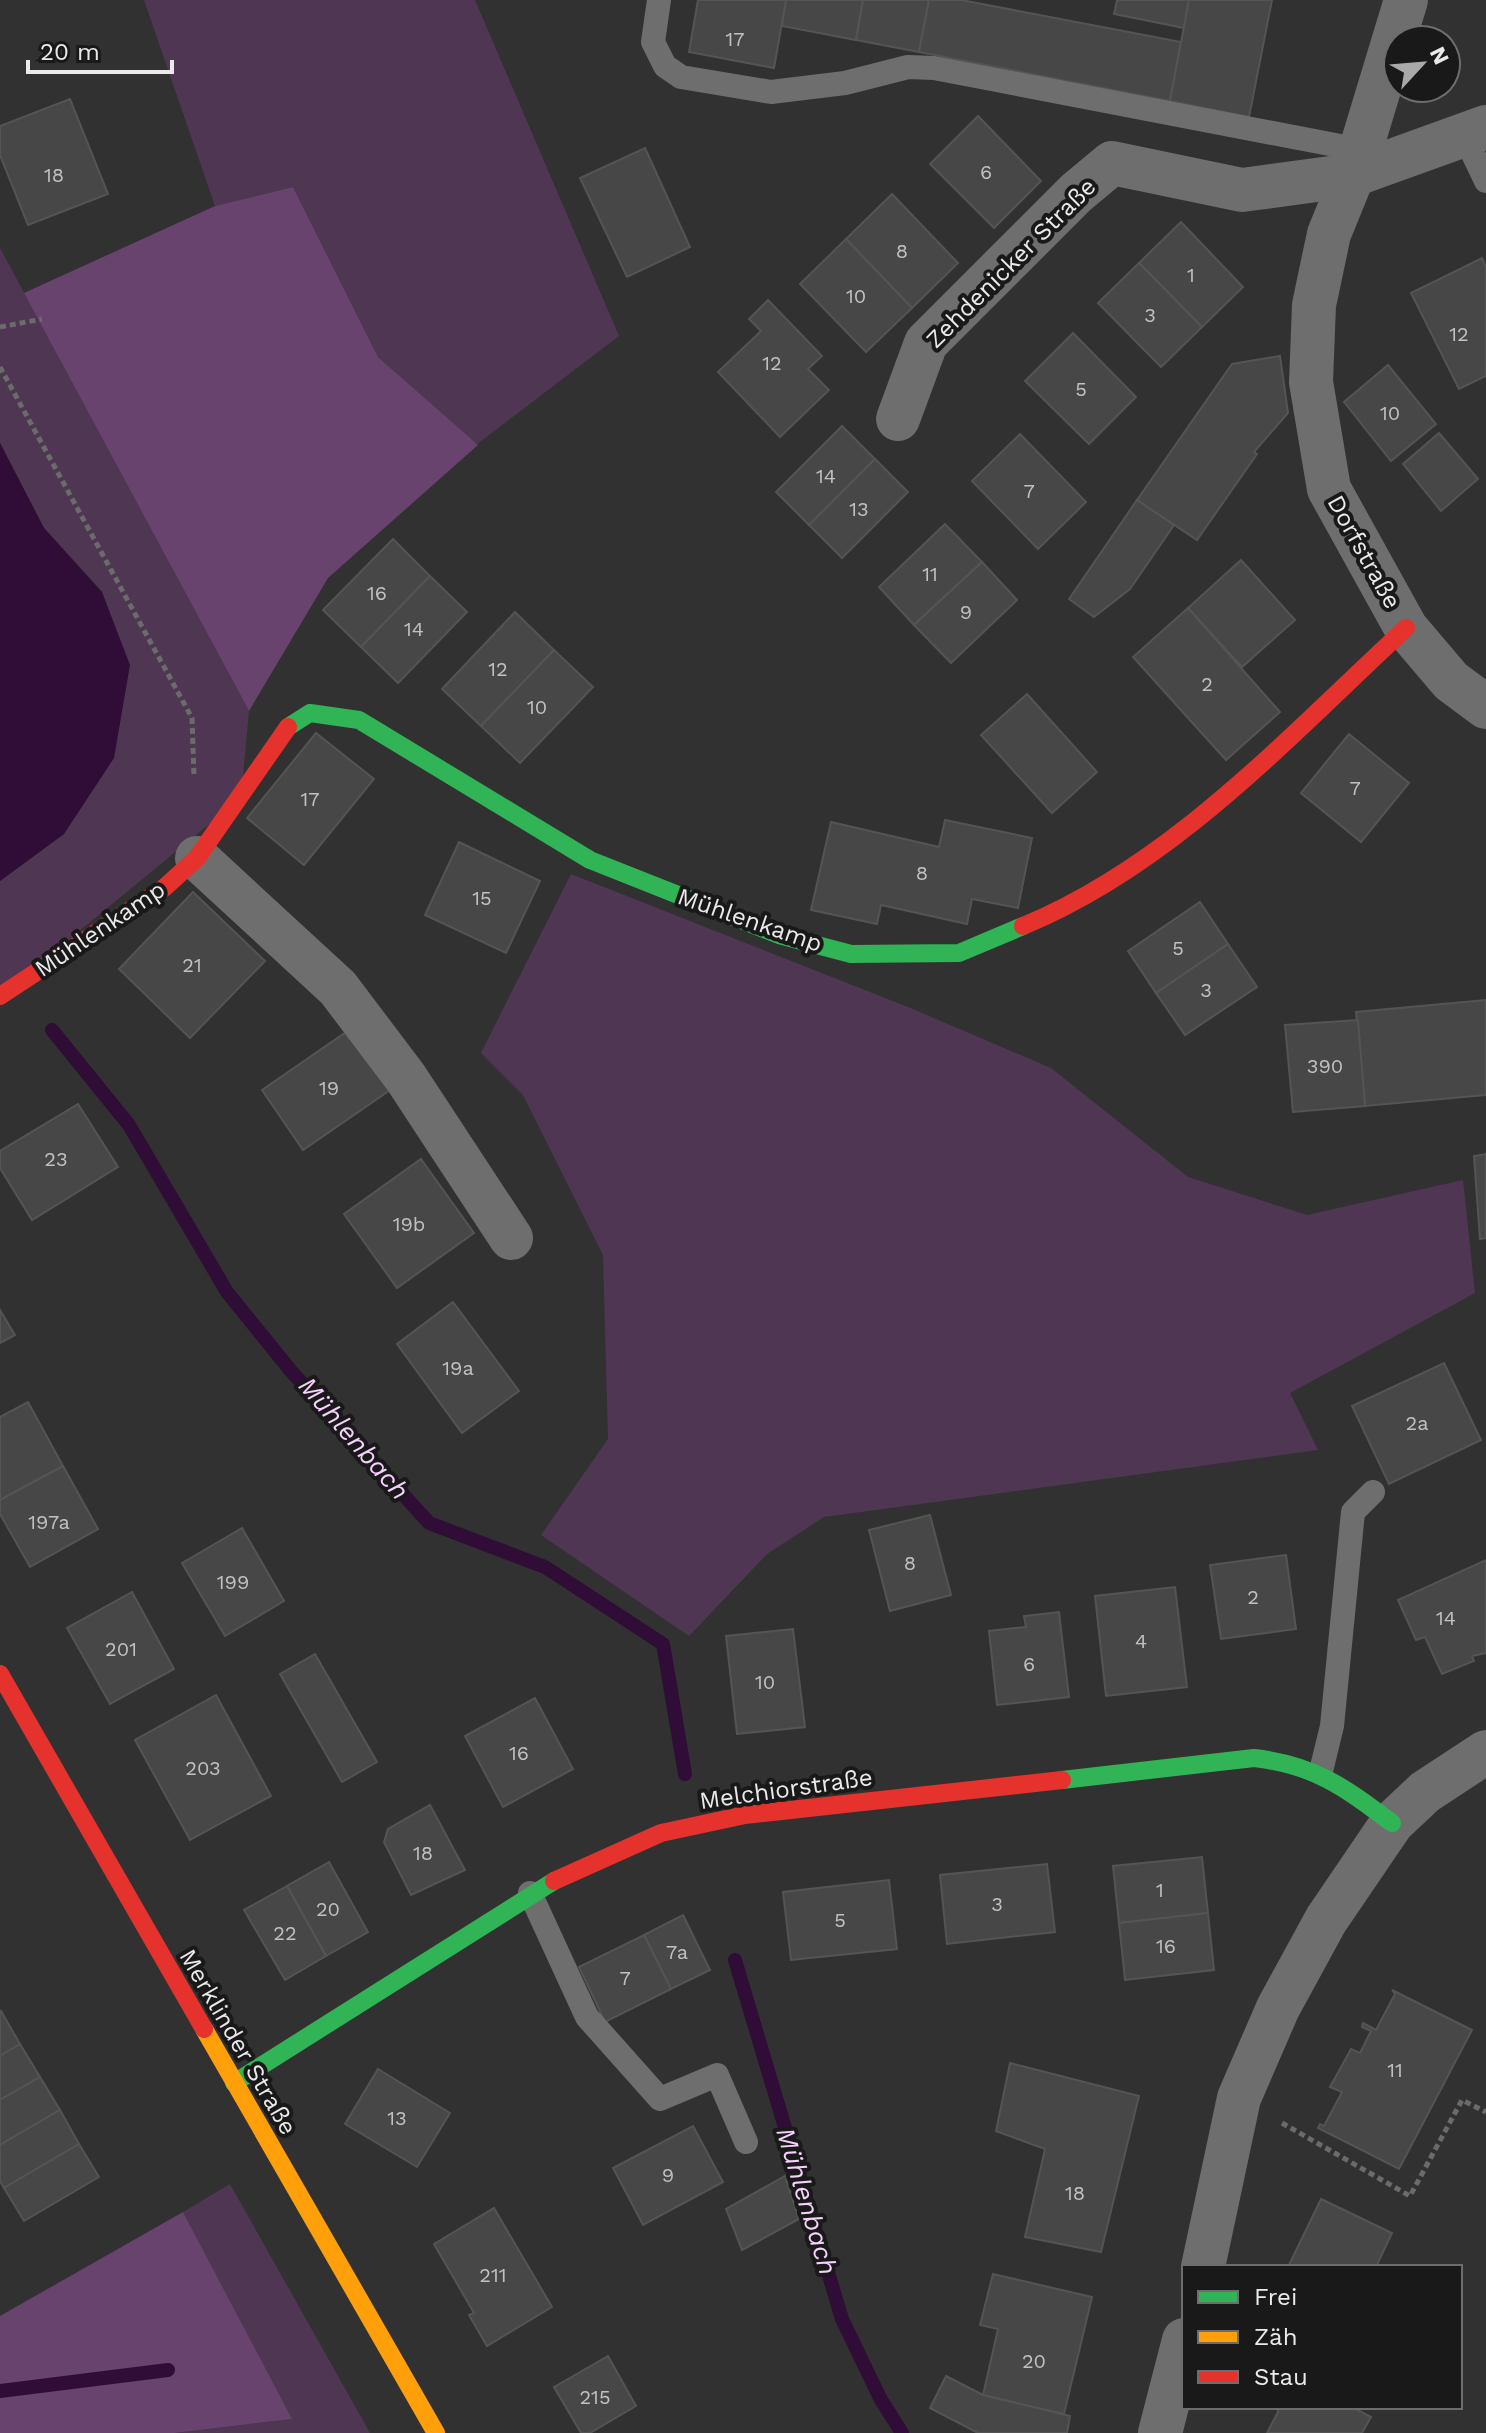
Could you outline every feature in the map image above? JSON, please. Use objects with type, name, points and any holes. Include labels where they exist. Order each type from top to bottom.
[{"type":"street","name":"Dorfstraße","points":[[1406,0],[1357,162],[1329,234],[1314,305],[1311,382],[1329,489],[1406,628],[1451,681],[1486,707]]},
{"type":"street","points":[[1357,162],[1475,131]]},
{"type":"street","name":"Zehdenicker Straße","points":[[898,419],[926,343],[1076,193],[1112,163],[1242,190],[1357,162]]},
{"type":"street","name":"Mühlenkamp","points":[[0,996],[164,888],[197,858],[288,727],[310,713],[359,720],[590,860],[779,935],[851,954],[959,953],[1058,912],[1188,828],[1406,628]]},
{"type":"street","points":[[197,858],[338,988],[422,1102],[511,1238]]},
{"type":"street","name":"Merklinder Straße","points":[[0,1674],[436,2433]]},
{"type":"street","points":[[1203,2265],[1239,2098],[1278,2008],[1326,1920],[1392,1823],[1425,1792],[1486,1752]]},
{"type":"street","name":"Melchiorstraße","points":[[234,2083],[530,1893],[594,1860],[661,1833],[745,1815],[1254,1758],[1289,1761],[1321,1771],[1392,1823]]},
{"type":"street","points":[[1160,2433],[1182,2348]]},
{"type":"lane","points":[[659,0],[653,42],[665,66],[681,77],[771,92],[845,83],[908,67],[934,68],[1357,162]]},
{"type":"lane","points":[[1475,131],[1486,181]]},
{"type":"lane","points":[[1321,1771],[1332,1726],[1353,1512],[1373,1492]]},
{"type":"lane","points":[[530,1893],[587,2017],[660,2099],[717,2075],[746,2142]]},
{"type":"path","points":[[0,327],[42,319]]},
{"type":"path","points":[[0,367],[192,718],[194,780]]},
{"type":"path","points":[[1239,2098],[1410,2196],[1462,2100],[1486,2112]]},
{"type":"shaded area","points":[[144,0],[475,0],[619,336],[476,445],[378,357],[293,187],[215,206]]},
{"type":"shaded area","points":[[293,187],[378,357],[478,445],[328,578],[249,711],[24,293],[215,206]]},
{"type":"shaded area","points":[[0,248],[249,711],[241,798],[0,996],[0,881],[64,834],[102,592],[44,528],[0,443]]},
{"type":"shaded area","points":[[0,443],[44,528],[102,592],[130,665],[114,758],[64,834],[0,881]]},
{"type":"shaded area","points":[[571,874],[908,1007],[1051,1068],[1188,1177],[1307,1215],[1463,1180],[1475,1293],[1290,1393],[1318,1450],[824,1517],[767,1554],[689,1636],[541,1535],[608,1439],[603,1255],[523,1095],[481,1053]]},
{"type":"shaded area","points":[[230,2184],[370,2433],[175,2433],[291,2419],[183,2212]]},
{"type":"shaded area","points":[[183,2212],[292,2419],[175,2433],[0,2433],[0,2316]]},
{"type":"building","points":[[698,0],[786,0],[774,68],[689,52]]},
{"type":"building","points":[[786,0],[863,0],[856,40],[782,26]]},
{"type":"building","points":[[863,0],[929,0],[919,52],[856,40]]},
{"type":"building","points":[[929,0],[961,0],[1181,42],[1170,101],[919,52]]},
{"type":"building","points":[[1117,0],[1189,0],[1184,28],[1114,14]]},
{"type":"building","points":[[1189,0],[1272,0],[1249,117],[1170,101]]},
{"type":"building","points":[[70,99],[108,194],[28,225],[0,155],[0,126]]},
{"type":"building","points":[[978,116],[1041,181],[994,228],[930,164]]},
{"type":"building","points":[[645,148],[690,247],[627,277],[580,178]]},
{"type":"building","points":[[892,194],[958,263],[912,308],[846,239]]},
{"type":"building","points":[[1181,222],[1243,287],[1202,327],[1139,263]]},
{"type":"building","points":[[846,239],[912,308],[866,352],[800,284]]},
{"type":"building","points":[[1482,258],[1486,267],[1486,376],[1459,389],[1411,293]]},
{"type":"building","points":[[1139,263],[1202,327],[1161,367],[1098,303]]},
{"type":"building","points":[[768,300],[822,356],[808,369],[829,390],[780,437],[718,372],[761,331],[749,319]]},
{"type":"building","points":[[1073,333],[1136,397],[1089,444],[1025,381]]},
{"type":"building","points":[[1280,356],[1288,413],[1254,452],[1257,454],[1197,540],[1137,500],[1232,364]]},
{"type":"building","points":[[1388,365],[1436,424],[1391,461],[1344,402]]},
{"type":"building","points":[[842,426],[875,459],[809,525],[776,492]]},
{"type":"building","points":[[1439,433],[1478,479],[1441,511],[1403,464]]},
{"type":"building","points":[[1020,434],[1086,502],[1038,549],[972,481]]},
{"type":"building","points":[[875,459],[908,492],[842,558],[809,525]]},
{"type":"building","points":[[1137,500],[1174,525],[1130,589],[1094,617],[1069,599]]},
{"type":"building","points":[[945,524],[982,562],[914,625],[879,587]]},
{"type":"building","points":[[393,539],[430,576],[361,647],[323,610]]},
{"type":"building","points":[[1241,560],[1295,620],[1242,667],[1188,608]]},
{"type":"building","points":[[982,562],[1017,600],[951,663],[914,625]]},
{"type":"building","points":[[430,576],[467,612],[398,683],[361,647]]},
{"type":"building","points":[[1188,608],[1280,712],[1226,760],[1133,657]]},
{"type":"building","points":[[515,612],[554,650],[481,726],[442,689]]},
{"type":"building","points":[[554,650],[593,687],[520,763],[481,726]]},
{"type":"building","points":[[1027,694],[1097,772],[1052,813],[981,735]]},
{"type":"building","points":[[316,733],[374,779],[304,865],[247,818]]},
{"type":"building","points":[[1349,734],[1409,783],[1361,842],[1301,793]]},
{"type":"building","points":[[945,820],[1032,838],[1018,908],[972,899],[967,924],[881,905],[877,924],[811,910],[831,822],[939,847]]},
{"type":"building","points":[[459,842],[540,881],[506,953],[425,915]]},
{"type":"building","points":[[193,892],[265,961],[190,1038],[119,969]]},
{"type":"building","points":[[1200,902],[1228,944],[1156,993],[1128,951]]},
{"type":"building","points":[[1228,944],[1257,987],[1185,1035],[1156,993]]},
{"type":"building","points":[[1486,1000],[1486,1095],[1365,1106],[1356,1012]]},
{"type":"building","points":[[1358,1020],[1365,1106],[1293,1112],[1285,1025]]},
{"type":"building","points":[[355,1026],[396,1086],[303,1150],[262,1090]]},
{"type":"building","points":[[78,1104],[118,1167],[32,1220],[0,1168],[0,1151]]},
{"type":"building","points":[[1486,1154],[1486,1238],[1480,1239],[1474,1156]]},
{"type":"building","points":[[421,1159],[474,1233],[397,1288],[344,1214]]},
{"type":"building","points":[[453,1302],[519,1391],[462,1433],[397,1344]]},
{"type":"building","points":[[0,1310],[15,1335],[0,1343]]},
{"type":"building","points":[[1444,1363],[1481,1440],[1389,1484],[1352,1406]]},
{"type":"building","points":[[28,1402],[63,1466],[0,1500],[0,1417]]},
{"type":"building","points":[[63,1466],[98,1529],[30,1567],[0,1514],[0,1500]]},
{"type":"building","points":[[930,1515],[951,1595],[890,1611],[869,1530]]},
{"type":"building","points":[[242,1528],[284,1601],[225,1636],[182,1563]]},
{"type":"building","points":[[1286,1555],[1296,1629],[1221,1639],[1210,1565]]},
{"type":"building","points":[[1486,1560],[1486,1653],[1472,1656],[1474,1661],[1442,1674],[1425,1637],[1416,1640],[1398,1600]]},
{"type":"building","points":[[1175,1587],[1187,1687],[1106,1696],[1095,1596]]},
{"type":"building","points":[[132,1592],[174,1669],[110,1704],[67,1628]]},
{"type":"building","points":[[1059,1612],[1069,1697],[997,1705],[989,1631],[1026,1627],[1024,1616]]},
{"type":"building","points":[[793,1629],[805,1727],[737,1734],[726,1636]]},
{"type":"building","points":[[315,1654],[377,1762],[342,1782],[280,1674]]},
{"type":"building","points":[[216,1695],[271,1796],[190,1840],[135,1740]]},
{"type":"building","points":[[535,1698],[573,1769],[503,1807],[465,1736]]},
{"type":"building","points":[[430,1805],[465,1870],[411,1895],[384,1842],[388,1829]]},
{"type":"building","points":[[1202,1857],[1208,1913],[1119,1923],[1113,1866]]},
{"type":"building","points":[[329,1862],[368,1932],[326,1956],[287,1886]]},
{"type":"building","points":[[1047,1864],[1055,1932],[947,1944],[940,1875]]},
{"type":"building","points":[[889,1880],[897,1949],[791,1960],[783,1892]]},
{"type":"building","points":[[287,1886],[326,1956],[285,1980],[244,1910]]},
{"type":"building","points":[[1208,1913],[1214,1970],[1125,1980],[1119,1923]]},
{"type":"building","points":[[683,1915],[710,1970],[671,1989],[644,1935]]},
{"type":"building","points":[[644,1935],[671,1989],[605,2022],[579,1967]]},
{"type":"building","points":[[1392,1990],[1472,2030],[1399,2169],[1318,2128],[1320,2124],[1324,2126],[1342,2092],[1330,2087],[1351,2049],[1360,2053],[1371,2031],[1362,2027],[1363,2023],[1376,2030],[1395,1994]]},
{"type":"building","points":[[0,2012],[20,2044],[0,2056]]},
{"type":"building","points":[[20,2044],[40,2077],[0,2100],[0,2056]]},
{"type":"building","points":[[1010,2063],[1139,2096],[1101,2252],[1025,2237],[1045,2149],[996,2131]]},
{"type":"building","points":[[378,2069],[450,2113],[417,2167],[345,2124]]},
{"type":"building","points":[[40,2077],[60,2110],[0,2145],[0,2100]]},
{"type":"building","points":[[60,2110],[79,2144],[4,2188],[0,2181],[0,2145]]},
{"type":"building","points":[[693,2126],[723,2182],[643,2225],[613,2168]]},
{"type":"building","points":[[79,2144],[99,2177],[24,2221],[4,2188]]},
{"type":"building","points":[[785,2176],[799,2219],[742,2250],[726,2209]]},
{"type":"building","points":[[1321,2199],[1392,2233],[1377,2265],[1289,2265]]},
{"type":"building","points":[[494,2208],[552,2307],[487,2346],[469,2315],[474,2313],[434,2244]]},
{"type":"building","points":[[993,2274],[1092,2297],[1064,2414],[983,2395],[998,2329],[980,2325]]},
{"type":"building","points":[[608,2356],[636,2406],[590,2433],[581,2433],[554,2387]]},
{"type":"building","points":[[946,2376],[983,2395],[1070,2416],[1067,2433],[978,2433],[930,2408]]},
{"type":"building","points":[[1277,2409],[1356,2409],[1371,2417],[1362,2433],[1267,2433]]},
{"type":"waterway","name":"Mühlenbach","points":[[52,1030],[129,1125],[227,1292],[291,1371],[429,1523],[545,1567],[663,1644],[685,1774]]},
{"type":"waterway","name":"Mühlenbach","points":[[735,1960],[842,2319],[880,2398],[902,2433]]},
{"type":"waterway","points":[[0,2391],[168,2370]]},
{"type":"traffic: fast","points":[[288,727],[310,713],[359,720],[590,860],[779,935],[851,954],[959,953],[1023,926]]},
{"type":"traffic: fast","points":[[1062,1780],[1254,1758],[1312,1772],[1359,1799],[1392,1823]]},
{"type":"traffic: fast","points":[[234,2083],[554,1881]]},
{"type":"traffic: slow","points":[[204,2029],[436,2433]]},
{"type":"traffic: jam","points":[[1023,926],[1078,900],[1179,833],[1273,753],[1406,628]]},
{"type":"traffic: jam","points":[[0,996],[164,888],[197,858],[288,727]]},
{"type":"traffic: jam","points":[[0,1674],[204,2029]]},
{"type":"traffic: jam","points":[[554,1881],[661,1833],[745,1815],[1062,1780]]}]
